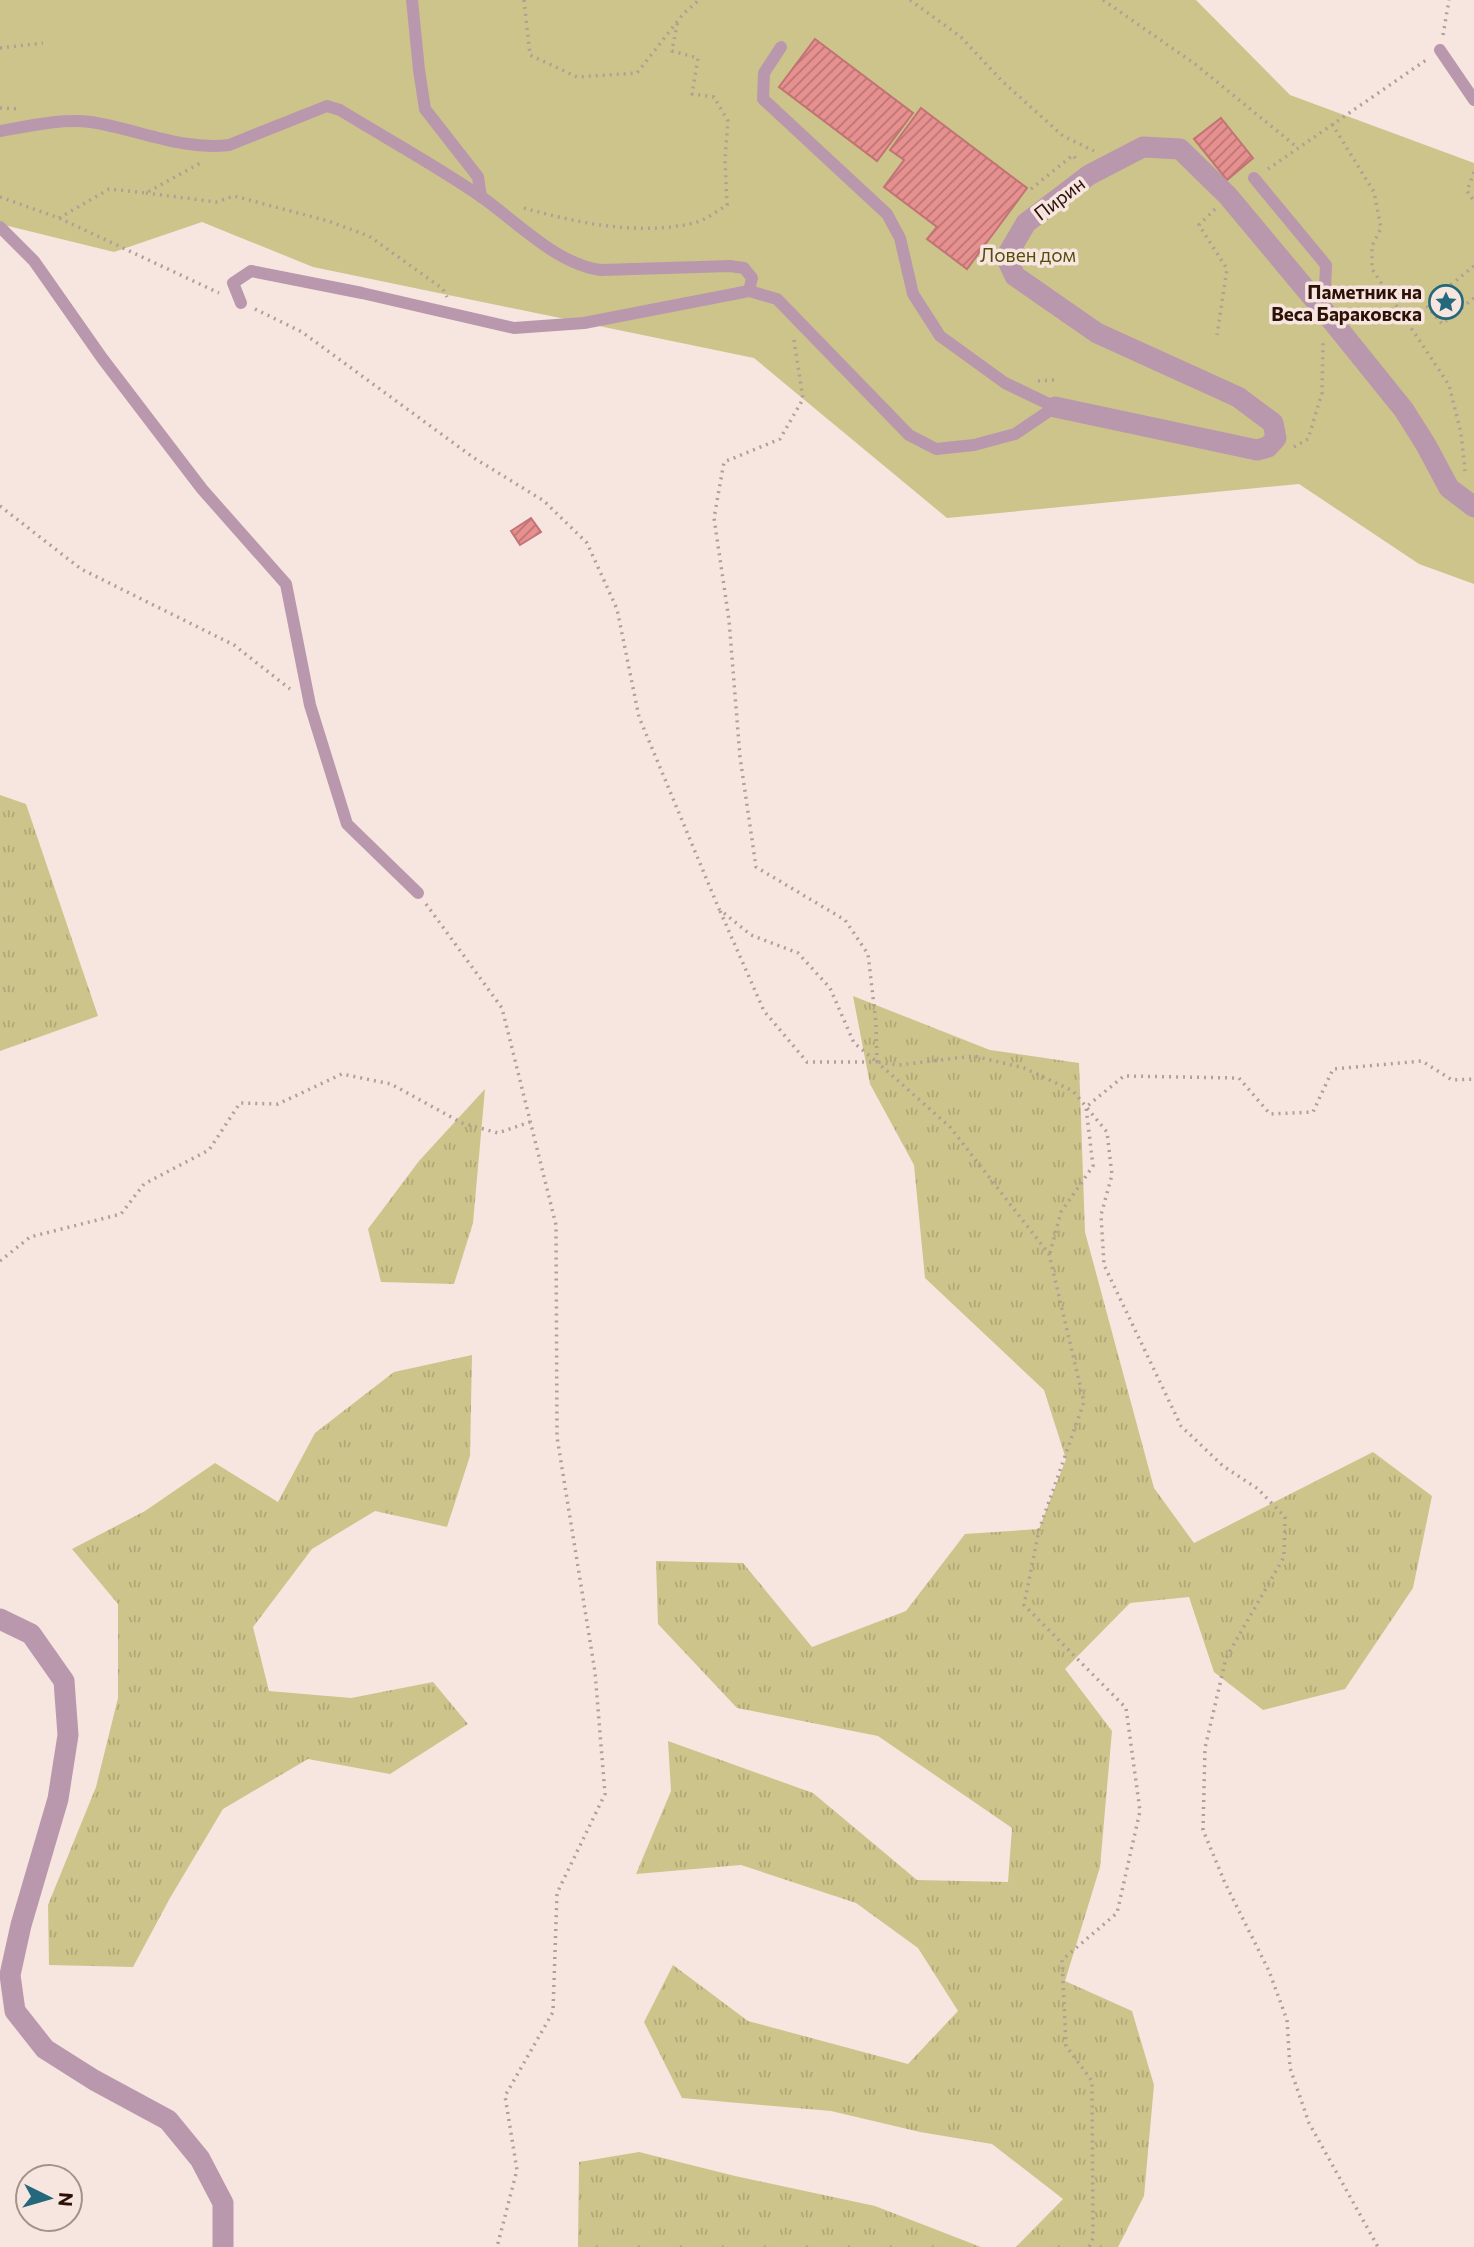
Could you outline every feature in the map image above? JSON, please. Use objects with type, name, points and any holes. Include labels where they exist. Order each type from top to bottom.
[{"type":"street","name":"Пирин","points":[[1268,447],[1276,438],[1273,423],[1238,397],[1097,333],[1015,276],[1006,257],[1026,223],[1089,175],[1143,147],[1180,149],[1228,196],[1326,314],[1404,410],[1449,488],[1474,508]]},
{"type":"street","points":[[1055,407],[1257,450],[1268,447]]},
{"type":"street","points":[[0,1619],[31,1634],[64,1681],[68,1735],[58,1799],[20,1925],[9,1975],[15,2011],[45,2049],[94,2080],[168,2120],[200,2159],[223,2203],[223,2247]]},
{"type":"lane","points":[[412,0],[425,109],[478,177],[481,197]]},
{"type":"lane","points":[[781,47],[764,73],[763,99],[887,214],[900,238],[913,294],[940,336],[1005,383],[1055,407]]},
{"type":"lane","points":[[1440,50],[1474,100]]},
{"type":"lane","points":[[0,131],[89,122],[196,145],[217,146],[229,145],[327,106],[340,110],[481,197],[563,257],[584,268],[601,270],[730,265],[744,268],[752,278],[749,291]]},
{"type":"lane","points":[[1254,178],[1326,265],[1326,314]]},
{"type":"lane","points":[[0,227],[34,261],[102,358],[202,489],[286,584],[310,705],[347,824],[418,893]]},
{"type":"lane","points":[[241,303],[233,283],[251,271],[514,328],[584,323],[749,291],[777,299],[909,435],[936,450],[974,445],[1015,433],[1055,407]]},
{"type":"path","points":[[524,0],[530,55],[577,77],[638,74],[678,20],[699,0]]},
{"type":"path","points":[[910,0],[961,37],[1002,81],[1063,136],[1115,162]]},
{"type":"path","points":[[1103,0],[1195,64],[1298,148]]},
{"type":"path","points":[[1254,178],[1440,50],[1449,0]]},
{"type":"path","points":[[516,206],[550,215],[633,229],[696,223],[727,205],[725,159],[728,121],[715,97],[692,94],[698,58],[672,51],[678,20]]},
{"type":"path","points":[[0,48],[43,43]]},
{"type":"path","points":[[1332,124],[1374,192],[1381,228],[1372,246],[1373,269],[1450,384],[1461,433],[1466,480]]},
{"type":"path","points":[[146,193],[210,158],[217,146]]},
{"type":"path","points":[[1474,172],[1467,191],[1474,201]]},
{"type":"path","points":[[59,218],[109,189],[216,202],[234,196],[328,221],[369,236],[443,289]]},
{"type":"path","points":[[1217,335],[1227,269],[1199,225],[1228,196]]},
{"type":"path","points":[[0,198],[59,218],[302,332],[474,458],[544,501],[587,543],[617,609],[639,717],[719,909],[764,1012],[807,1062],[877,1062],[899,1065],[974,1056],[1024,1068],[1073,1091],[1107,1132],[1112,1175],[1101,1215],[1104,1265],[1181,1426],[1223,1466],[1258,1489],[1285,1517],[1284,1557],[1226,1658],[1205,1748],[1203,1830],[1225,1883],[1269,1971],[1283,2008],[1287,2020],[1290,2068],[1308,2123],[1378,2247]]},
{"type":"path","points":[[1474,266],[1426,305],[1441,324],[1474,298]]},
{"type":"path","points":[[790,313],[803,399],[780,439],[724,462],[714,518],[729,620],[740,757],[756,867],[845,920],[868,954],[876,1023],[877,1062]]},
{"type":"path","points":[[1268,447],[1291,449],[1308,439],[1322,393],[1326,314]]},
{"type":"path","points":[[0,506],[81,569],[234,645],[310,705]]},
{"type":"path","points":[[418,893],[502,1008],[556,1225],[557,1437],[595,1672],[605,1794],[557,1894],[553,2012],[505,2096],[517,2170],[497,2247]]},
{"type":"path","points":[[719,909],[751,935],[798,953],[830,988],[854,1043],[950,1127],[1049,1254],[1084,1402],[1039,1530],[1024,1605],[1126,1708],[1140,1811],[1117,1913],[1062,1960],[1066,2046],[1092,2081],[1093,2238],[1089,2247]]},
{"type":"path","points":[[1086,1107],[1124,1076],[1239,1078],[1270,1114],[1313,1112],[1333,1069],[1422,1061],[1452,1080],[1474,1079]]},
{"type":"path","points":[[0,1261],[30,1237],[121,1214],[144,1184],[209,1150],[240,1103],[278,1104],[342,1074],[391,1083],[462,1124],[498,1133],[530,1122]]},
{"type":"path","points":[[1049,1254],[1061,1212],[1093,1166],[1086,1107]]},
{"type":"green space","name":"Ловен дом","points":[[0,0],[1196,0],[1290,95],[1474,163],[1474,584],[1419,564],[1299,484],[947,518],[754,358],[313,267],[202,222],[114,252],[0,224]]},
{"type":"green space","points":[[0,795],[26,804],[98,1016],[0,1051]]},
{"type":"green space","points":[[853,996],[990,1050],[1079,1063],[1085,1232],[1154,1488],[1194,1543],[1373,1452],[1432,1496],[1413,1588],[1345,1689],[1263,1710],[1214,1672],[1189,1597],[1130,1603],[1065,1669],[1112,1731],[1100,1867],[1065,1981],[1132,2011],[1154,2085],[1144,2196],[1118,2247],[1016,2247],[1063,2199],[992,2144],[920,2132],[831,2111],[682,2098],[644,2022],[673,1965],[748,2021],[908,2064],[958,2011],[918,1948],[856,1903],[741,1865],[636,1874],[671,1791],[668,1741],[813,1793],[917,1880],[1008,1882],[1012,1828],[878,1736],[737,1708],[658,1624],[656,1561],[743,1563],[812,1647],[906,1611],[965,1534],[1039,1529],[1066,1459],[1044,1390],[925,1278],[914,1165],[870,1084]]},
{"type":"green space","points":[[485,1089],[473,1223],[454,1284],[381,1282],[368,1229],[419,1161]]},
{"type":"green space","points":[[472,1355],[470,1456],[447,1527],[375,1511],[312,1549],[253,1627],[269,1691],[351,1698],[433,1682],[468,1724],[390,1774],[308,1759],[223,1809],[133,1967],[49,1965],[48,1905],[96,1787],[118,1698],[118,1604],[72,1549],[145,1511],[215,1463],[278,1502],[315,1433],[394,1372]]},
{"type":"green space","points":[[639,2152],[875,2206],[981,2247],[578,2247],[579,2162]]},
{"type":"building","points":[[815,39],[913,113],[877,161],[779,87]]},
{"type":"building","points":[[921,108],[1027,188],[967,269],[927,239],[937,227],[884,187],[904,160],[890,150]]},
{"type":"building","points":[[1221,118],[1253,158],[1227,180],[1194,139]]},
{"type":"building","points":[[531,518],[541,532],[520,545],[511,531]]},
{"type":"place","name":"Паметник на Веса Бараковска","points":[[1446,302]]}]
